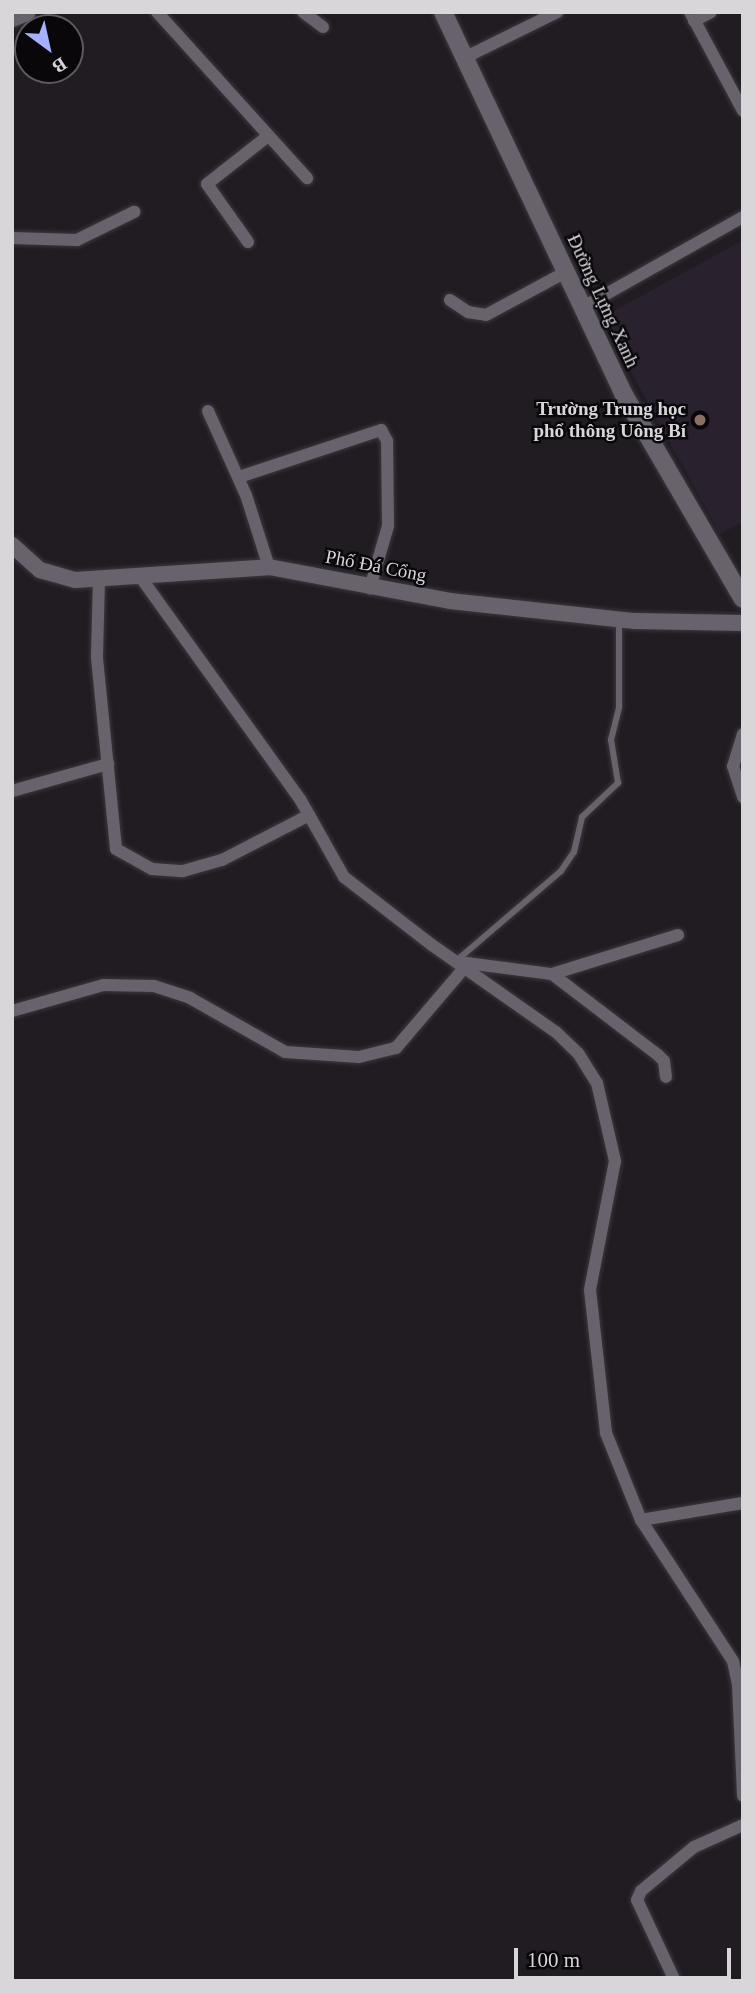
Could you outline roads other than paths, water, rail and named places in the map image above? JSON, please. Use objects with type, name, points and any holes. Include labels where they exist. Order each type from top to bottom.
[{"type":"main road","points":[[12,18],[27,12]]},
{"type":"main road","name":"Đường Lựng Xanh","points":[[443,12],[566,272],[585,306],[624,393],[743,599]]},
{"type":"street","points":[[157,12],[307,178]]},
{"type":"street","points":[[303,12],[323,27]]},
{"type":"street","points":[[464,58],[557,12]]},
{"type":"street","points":[[711,12],[692,17],[743,111]]},
{"type":"street","points":[[248,242],[206,184],[268,136]]},
{"type":"street","points":[[12,237],[77,240],[134,212]]},
{"type":"street","points":[[585,306],[743,217]]},
{"type":"street","points":[[450,300],[468,312],[486,315],[566,272]]},
{"type":"street","points":[[208,411],[239,477],[269,567]]},
{"type":"street","points":[[239,477],[381,430],[387,441],[387,526],[370,588]]},
{"type":"street","name":"Phố Đá Cổng","points":[[12,545],[40,570],[75,580],[269,567],[370,588],[619,619],[743,623]]},
{"type":"street","points":[[139,575],[309,816],[344,877],[460,965],[556,1031],[578,1053],[597,1083],[615,1161],[592,1272],[590,1305],[606,1433],[641,1520],[733,1661],[738,1684],[743,1796]]},
{"type":"street","points":[[99,579],[97,658],[116,849],[152,869],[202,867],[309,816]]},
{"type":"street","points":[[743,734],[733,766],[743,797]]},
{"type":"street","points":[[12,790],[108,764]]},
{"type":"street","points":[[460,965],[552,974],[678,935]]},
{"type":"street","points":[[12,1011],[103,985],[154,986],[190,998],[285,1052],[359,1056],[396,1048],[460,965]]},
{"type":"street","points":[[552,974],[584,994],[664,1060],[666,1077]]},
{"type":"street","points":[[641,1520],[743,1503]]},
{"type":"street","points":[[675,1981],[637,1900],[641,1891],[694,1847],[743,1825]]},
{"type":"lane","points":[[460,965],[561,871],[574,852],[582,817],[618,783],[611,740],[619,707],[619,619]]},
{"type":"place","name":"Trường Trung học phổ thông Uông Bí","points":[[700,420]]}]
